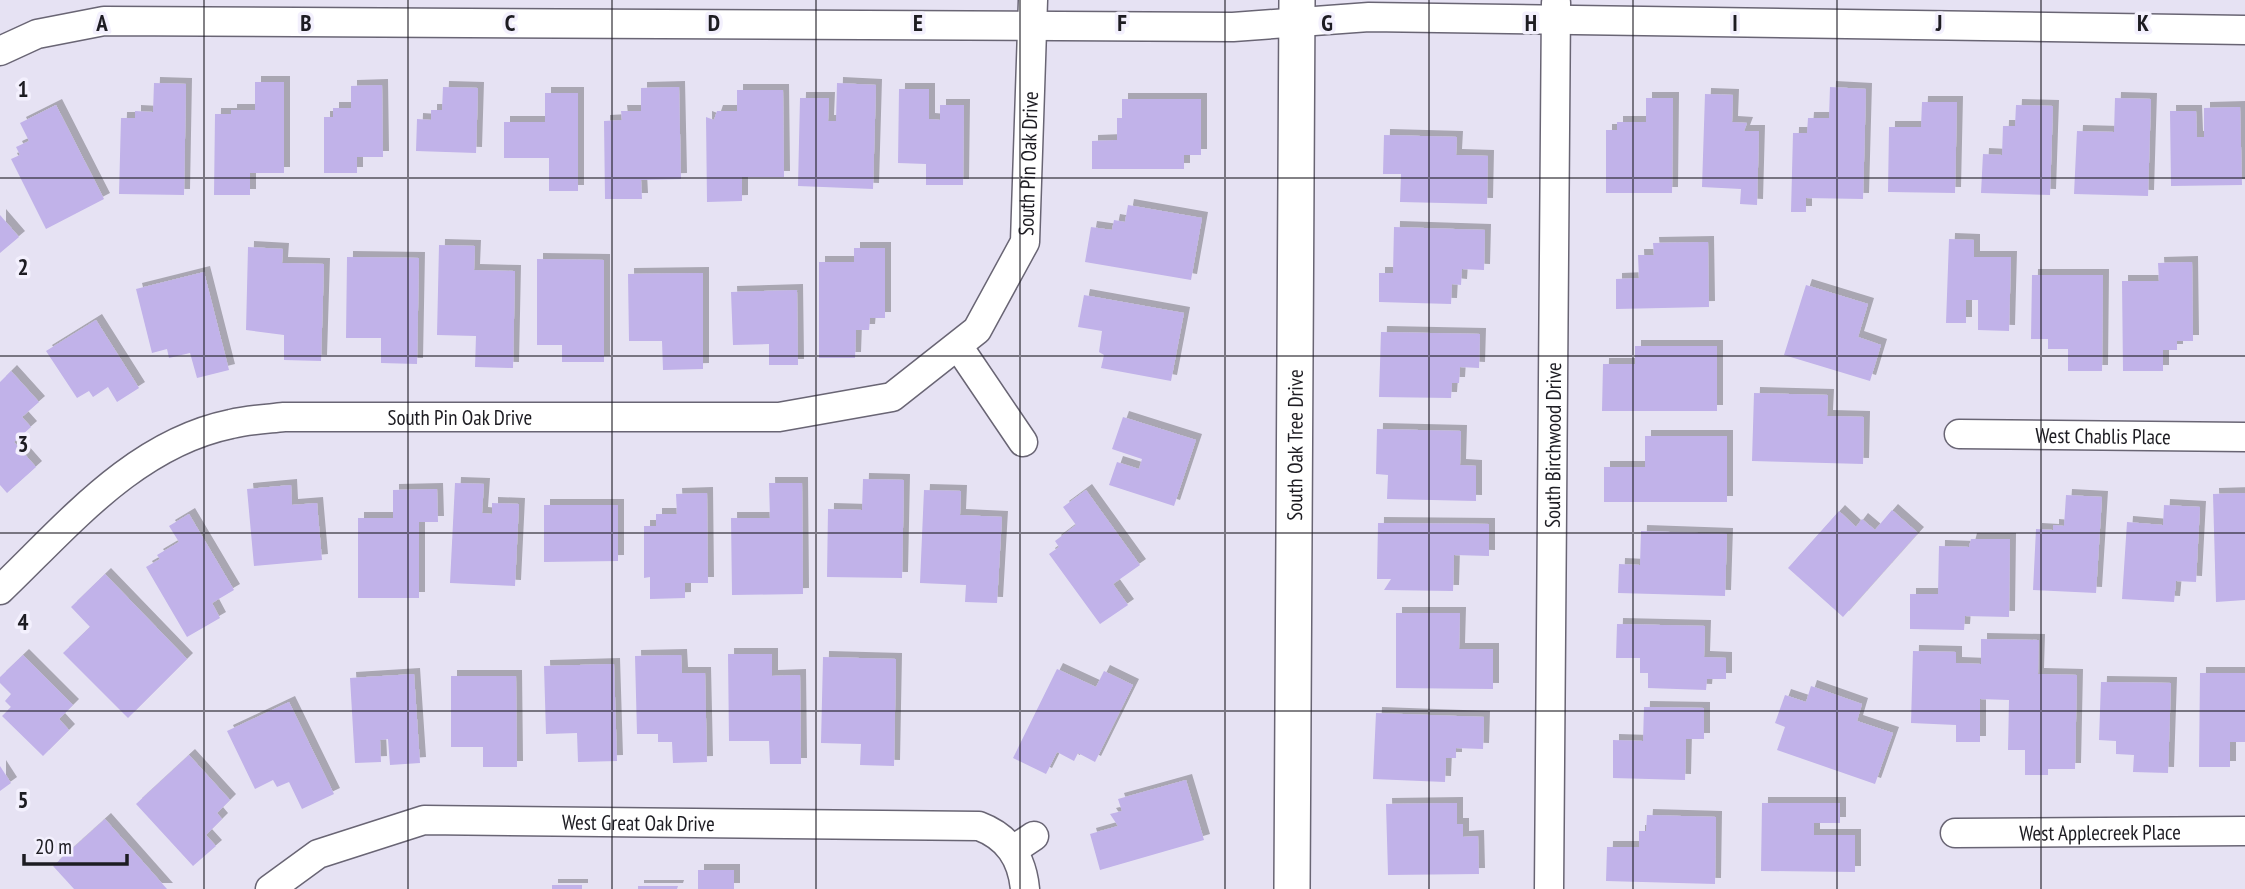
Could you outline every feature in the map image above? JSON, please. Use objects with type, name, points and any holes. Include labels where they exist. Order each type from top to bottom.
[{"type":"street","points":[[0,51],[37,34],[104,20],[1297,12],[1369,17],[1556,10],[2245,30]]},
{"type":"street","name":"South Birchwood Drive","points":[[1549,889],[1556,10]]},
{"type":"street","name":"South Oak Tree Drive","points":[[1292,889],[1297,12]]},
{"type":"street","name":"South Pin Oak Drive","points":[[0,590],[119,477],[169,446],[229,424],[284,417],[779,416],[892,397],[978,330],[1025,242],[1033,13]]},
{"type":"street","points":[[958,346],[1023,442]]},
{"type":"street","name":"West Chablis Place","points":[[1959,434],[2245,437]]},
{"type":"street","name":"West Great Oak Drive","points":[[270,889],[318,854],[424,820],[979,826],[1024,843],[1025,889]]},
{"type":"street","name":"West Applecreek Place","points":[[1955,833],[2245,831]]},
{"type":"building","points":[[255,82],[284,82],[284,173],[250,173],[250,195],[214,195],[215,114],[231,114],[231,110],[255,110]]},
{"type":"building","points":[[154,83],[186,84],[184,195],[119,194],[121,118],[135,118],[135,111],[153,112]]},
{"type":"building","points":[[837,83],[876,85],[873,189],[798,186],[800,98],[829,98],[828,121],[836,121]]},
{"type":"building","points":[[382,85],[383,157],[357,157],[357,173],[324,173],[324,117],[333,117],[333,108],[351,108],[351,86]]},
{"type":"building","points":[[443,87],[478,88],[476,153],[416,151],[417,119],[431,120],[431,110],[442,110]]},
{"type":"building","points":[[679,87],[681,179],[641,180],[642,199],[605,199],[604,121],[622,120],[621,111],[641,111],[641,88]]},
{"type":"building","points":[[1830,87],[1866,89],[1863,199],[1806,198],[1806,212],[1791,212],[1793,133],[1807,133],[1808,118],[1829,118]]},
{"type":"building","points":[[899,89],[929,89],[929,119],[940,120],[940,105],[964,105],[963,185],[926,185],[926,164],[898,163]]},
{"type":"building","points":[[737,90],[783,90],[784,177],[742,177],[742,201],[707,202],[706,117],[714,120],[717,111],[737,111]]},
{"type":"building","points":[[545,93],[578,93],[578,191],[549,191],[549,158],[504,158],[504,122],[545,122]]},
{"type":"building","points":[[1705,94],[1733,95],[1732,122],[1747,123],[1744,131],[1759,131],[1757,205],[1740,204],[1741,189],[1702,187]]},
{"type":"building","points":[[1646,98],[1673,98],[1672,193],[1606,193],[1606,130],[1617,130],[1617,122],[1646,122]]},
{"type":"building","points":[[2115,98],[2151,99],[2148,196],[2074,194],[2077,131],[2114,132]]},
{"type":"building","points":[[1122,99],[1201,99],[1201,155],[1184,155],[1184,169],[1092,169],[1092,141],[1117,140],[1117,118],[1122,118]]},
{"type":"building","points":[[1922,102],[1957,102],[1955,193],[1888,192],[1889,127],[1921,127]]},
{"type":"building","points":[[56,105],[104,199],[46,229],[11,159],[20,155],[16,147],[29,141],[20,123]]},
{"type":"building","points":[[2016,105],[2053,106],[2050,195],[1981,193],[1983,154],[2002,155],[2003,126],[2015,126]]},
{"type":"building","points":[[2240,107],[2242,185],[2171,186],[2170,111],[2196,111],[2197,137],[2204,137],[2204,108]]},
{"type":"building","points":[[1384,135],[1457,137],[1456,155],[1488,156],[1487,204],[1400,202],[1401,174],[1383,174]]},
{"type":"building","points":[[1128,205],[1202,218],[1191,280],[1085,262],[1091,227],[1112,230],[1114,220],[1125,222]]},
{"type":"building","points":[[0,215],[19,237],[0,253]]},
{"type":"building","points":[[1394,227],[1485,230],[1484,270],[1462,269],[1461,285],[1452,284],[1451,304],[1379,302],[1379,273],[1393,273]]},
{"type":"building","points":[[1949,239],[1974,240],[1974,257],[2011,257],[2009,331],[1978,330],[1978,300],[1966,300],[1966,323],[1946,323]]},
{"type":"building","points":[[1708,242],[1709,307],[1616,309],[1616,279],[1639,278],[1638,255],[1654,255],[1653,243]]},
{"type":"building","points":[[439,245],[475,246],[474,270],[515,271],[513,368],[475,367],[476,336],[437,335]]},
{"type":"building","points":[[248,247],[283,249],[282,263],[324,264],[321,361],[284,360],[284,335],[246,330]]},
{"type":"building","points":[[854,248],[885,248],[885,318],[870,318],[869,330],[856,330],[855,358],[819,358],[819,262],[854,262]]},
{"type":"building","points":[[347,257],[419,258],[417,364],[381,363],[381,338],[346,338]]},
{"type":"building","points":[[537,259],[604,260],[604,362],[562,362],[562,345],[537,345]]},
{"type":"building","points":[[2192,262],[2193,341],[2177,341],[2177,350],[2163,350],[2163,371],[2123,371],[2122,281],[2159,281],[2158,263]]},
{"type":"building","points":[[204,272],[229,370],[197,378],[190,353],[169,358],[167,349],[152,353],[136,289]]},
{"type":"building","points":[[703,273],[703,369],[663,370],[662,341],[629,341],[628,274]]},
{"type":"building","points":[[2032,275],[2103,275],[2102,371],[2068,371],[2068,349],[2048,349],[2048,339],[2031,339]]},
{"type":"building","points":[[1806,285],[1868,304],[1858,337],[1881,345],[1870,381],[1784,355]]},
{"type":"building","points":[[797,290],[798,365],[769,365],[769,344],[733,345],[731,292]]},
{"type":"building","points":[[1084,295],[1184,313],[1171,381],[1101,368],[1104,355],[1099,352],[1102,331],[1078,327]]},
{"type":"building","points":[[96,320],[139,388],[117,402],[108,387],[93,397],[89,391],[77,398],[46,351]]},
{"type":"building","points":[[1381,332],[1480,334],[1479,368],[1460,367],[1459,383],[1452,383],[1451,398],[1379,397]]},
{"type":"building","points":[[1635,346],[1717,346],[1717,411],[1602,411],[1603,364],[1635,364]]},
{"type":"building","points":[[11,371],[39,402],[22,417],[31,427],[14,442],[36,467],[7,493],[0,485],[0,382]]},
{"type":"building","points":[[1754,393],[1828,395],[1827,416],[1864,417],[1863,464],[1752,461]]},
{"type":"building","points":[[1123,417],[1196,440],[1174,506],[1109,485],[1117,462],[1139,469],[1142,459],[1112,449]]},
{"type":"building","points":[[1377,429],[1461,431],[1460,465],[1476,466],[1476,501],[1387,499],[1388,475],[1376,474]]},
{"type":"building","points":[[1645,436],[1727,436],[1727,502],[1604,502],[1604,467],[1645,467]]},
{"type":"building","points":[[863,479],[904,480],[902,578],[827,577],[828,509],[862,510]]},
{"type":"building","points":[[455,483],[484,484],[482,513],[492,514],[492,503],[519,504],[515,586],[450,583]]},
{"type":"building","points":[[769,483],[802,483],[803,594],[732,595],[731,518],[770,518]]},
{"type":"building","points":[[291,485],[292,505],[317,503],[322,560],[254,566],[247,489]]},
{"type":"building","points":[[437,489],[438,522],[419,522],[419,598],[358,598],[358,518],[393,518],[393,490]]},
{"type":"building","points":[[924,490],[961,491],[960,515],[1002,517],[997,603],[965,602],[966,585],[920,583]]},
{"type":"building","points":[[1086,490],[1140,565],[1113,584],[1128,605],[1100,624],[1049,554],[1059,547],[1055,541],[1076,525],[1063,507]]},
{"type":"building","points":[[707,493],[708,583],[685,583],[685,598],[650,599],[650,577],[644,578],[644,526],[656,526],[656,514],[677,514],[676,494]]},
{"type":"building","points":[[2245,493],[2245,600],[2216,602],[2213,494]]},
{"type":"building","points":[[2066,495],[2102,497],[2096,593],[2033,590],[2036,529],[2053,530],[2053,525],[2064,526]]},
{"type":"building","points":[[544,505],[618,505],[618,561],[544,562]]},
{"type":"building","points":[[2164,505],[2200,507],[2196,582],[2176,581],[2174,602],[2122,599],[2127,522],[2163,525]]},
{"type":"building","points":[[1892,510],[1918,533],[1843,617],[1788,568],[1839,511],[1856,527],[1862,519],[1875,530]]},
{"type":"building","points":[[189,514],[234,590],[212,603],[220,618],[187,637],[146,567],[160,559],[157,555],[179,542],[169,526]]},
{"type":"building","points":[[1378,523],[1489,524],[1489,556],[1454,555],[1453,591],[1384,590],[1391,579],[1377,579]]},
{"type":"building","points":[[1641,531],[1727,534],[1725,596],[1618,593],[1619,564],[1640,565]]},
{"type":"building","points":[[1971,539],[2010,539],[2009,617],[1965,616],[1964,630],[1910,629],[1910,594],[1938,594],[1939,546],[1969,547]]},
{"type":"building","points":[[105,574],[187,659],[128,718],[63,653],[90,627],[71,607]]},
{"type":"building","points":[[1396,613],[1460,613],[1459,649],[1493,649],[1493,689],[1396,688]]},
{"type":"building","points":[[1617,624],[1705,626],[1704,657],[1726,658],[1726,679],[1707,679],[1706,690],[1648,688],[1648,673],[1640,673],[1640,658],[1616,658]]},
{"type":"building","points":[[1981,639],[2039,640],[2038,674],[2077,675],[2075,769],[2048,769],[2048,775],[2025,775],[2025,750],[2008,750],[2009,700],[1980,699],[1980,742],[1956,742],[1956,725],[1911,723],[1913,651],[1956,652],[1956,663],[1981,664]]},
{"type":"building","points":[[728,654],[772,654],[772,676],[800,675],[801,764],[770,764],[769,741],[729,741]]},
{"type":"building","points":[[23,655],[73,705],[59,719],[69,730],[43,756],[2,716],[11,707],[5,701],[11,694],[0,683],[0,677]]},
{"type":"building","points":[[681,655],[682,673],[705,673],[707,762],[673,763],[672,742],[658,742],[658,734],[637,734],[635,656]]},
{"type":"building","points":[[823,657],[896,659],[894,766],[860,765],[861,744],[821,743]]},
{"type":"building","points":[[614,664],[617,761],[578,762],[577,733],[546,734],[544,666]]},
{"type":"building","points":[[1057,669],[1096,687],[1104,671],[1133,685],[1095,762],[1078,753],[1074,761],[1057,752],[1046,774],[1013,758]]},
{"type":"building","points":[[2200,673],[2245,673],[2245,742],[2230,742],[2230,767],[2199,767]]},
{"type":"building","points":[[414,674],[420,763],[390,765],[388,739],[380,740],[381,762],[355,763],[350,678]]},
{"type":"building","points":[[451,676],[516,676],[517,767],[483,767],[483,747],[451,747]]},
{"type":"building","points":[[2101,682],[2171,683],[2168,773],[2133,772],[2134,755],[2116,754],[2116,741],[2099,740]]},
{"type":"building","points":[[1811,686],[1862,704],[1857,721],[1893,733],[1875,784],[1777,750],[1785,727],[1775,723],[1785,695],[1806,702]]},
{"type":"building","points":[[289,702],[334,794],[302,809],[289,782],[277,787],[273,780],[255,789],[227,731]]},
{"type":"building","points":[[1644,707],[1704,708],[1704,739],[1686,739],[1685,780],[1613,778],[1613,740],[1643,741]]},
{"type":"building","points":[[1376,713],[1484,717],[1483,749],[1456,748],[1456,758],[1446,758],[1445,782],[1373,779]]},
{"type":"building","points":[[189,755],[230,800],[217,813],[222,819],[206,835],[216,846],[193,866],[136,804]]},
{"type":"building","points":[[0,766],[11,783],[0,791]]},
{"type":"building","points":[[1186,780],[1204,840],[1100,870],[1090,834],[1118,826],[1110,814],[1122,811],[1118,799]]},
{"type":"building","points":[[1457,803],[1457,824],[1463,824],[1463,837],[1478,836],[1479,874],[1388,875],[1386,804]]},
{"type":"building","points":[[1762,803],[1840,803],[1840,823],[1814,823],[1814,835],[1855,835],[1855,872],[1761,871]]},
{"type":"building","points":[[1647,815],[1716,817],[1715,884],[1606,881],[1607,847],[1639,847],[1639,831],[1646,831]]},
{"type":"building","points":[[105,819],[167,889],[74,889],[53,866]]},
{"type":"building","points":[[698,870],[734,870],[734,889],[698,889]]},
{"type":"building","points":[[552,885],[582,885],[582,889],[552,889]]},
{"type":"building","points":[[638,886],[678,886],[677,889],[638,889]]}]
